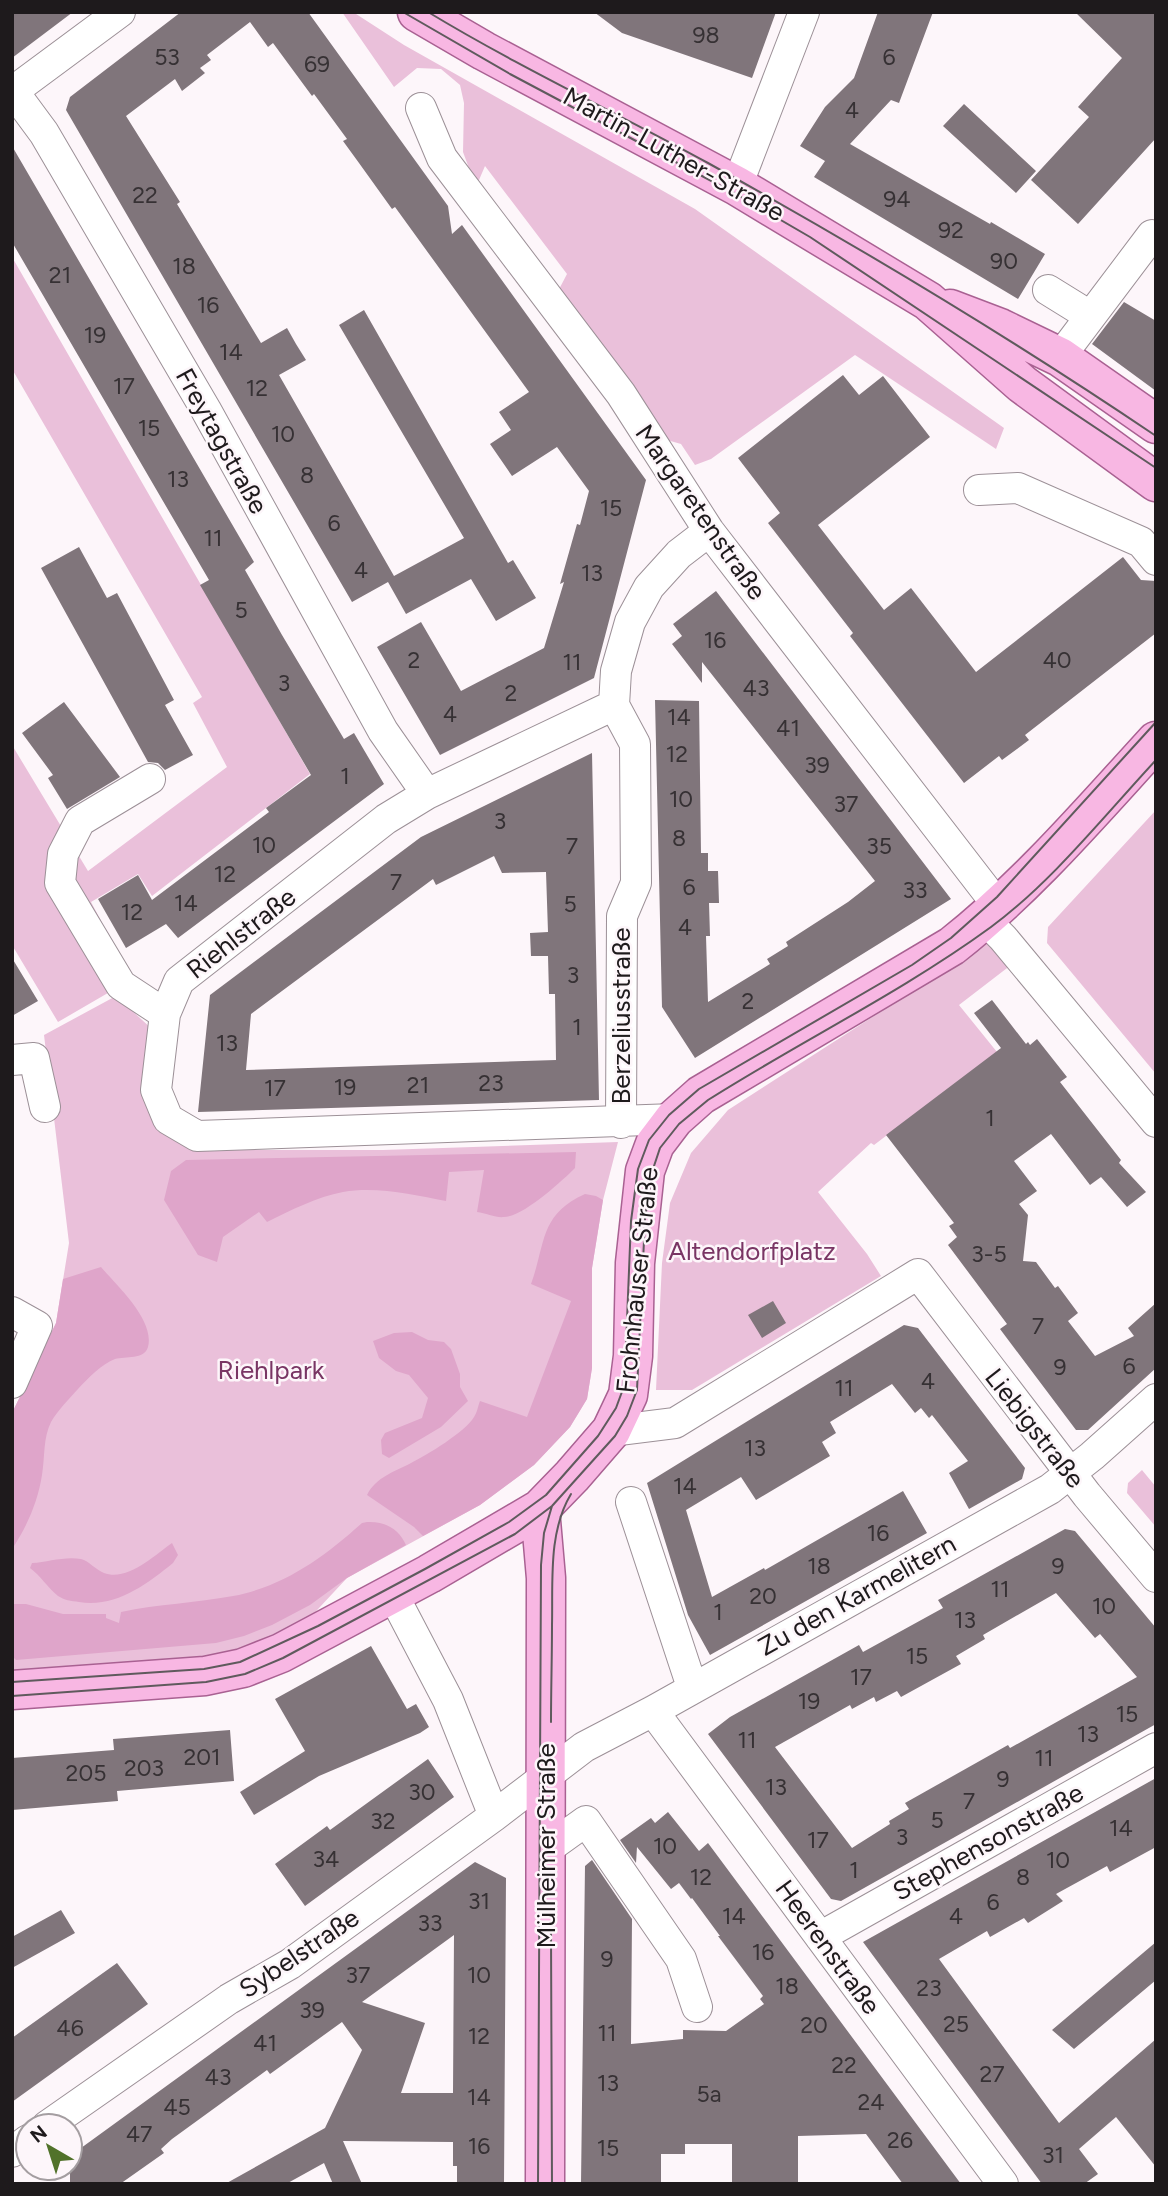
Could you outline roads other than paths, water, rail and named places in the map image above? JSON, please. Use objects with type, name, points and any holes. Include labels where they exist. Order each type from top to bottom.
[{"type":"main road","name":"Martin-Luther-Straße","points":[[417,12],[484,51],[737,186],[928,301],[1022,384],[1156,482]]},
{"type":"main road","name":"Martin-Luther-Straße","points":[[928,301],[1000,328],[1060,357],[1156,424]]},
{"type":"main road","name":"Frohnhauser Straße","points":[[12,1690],[205,1676],[243,1668],[281,1653],[540,1509],[611,1430],[628,1395],[633,1356],[635,1262],[645,1171],[655,1144],[674,1119],[701,1095],[952,946],[1038,869],[1156,741]]},
{"type":"main road","name":"Mülheimer Straße","points":[[540,1509],[546,1578],[548,1776],[545,2184]]},
{"type":"street","points":[[13,92],[120,12]]},
{"type":"street","points":[[737,186],[804,12]]},
{"type":"street","name":"Freytagstraße","points":[[13,92],[44,133],[206,410],[383,731],[427,794]]},
{"type":"street","name":"Margaretenstraße","points":[[421,108],[442,158],[621,394],[709,531],[992,913],[1003,939],[1156,1122]]},
{"type":"street","points":[[1060,357],[1152,235]]},
{"type":"street","points":[[1048,290],[1090,316]]},
{"type":"street","points":[[979,490],[1018,488],[1141,542],[1156,560]]},
{"type":"street","points":[[614,705],[616,671],[629,622],[649,587],[679,554],[709,531]]},
{"type":"street","name":"Riehlstraße","points":[[614,705],[427,794],[386,820],[179,981],[165,1014],[156,1090],[168,1119],[197,1136],[621,1123],[674,1119]]},
{"type":"street","name":"Berzeliusstraße","points":[[614,705],[635,744],[636,883],[622,916],[621,1123]]},
{"type":"street","points":[[150,779],[80,821],[63,854],[60,883],[121,985],[165,1014]]},
{"type":"street","points":[[12,1060],[34,1058],[45,1107]]},
{"type":"street","name":"Liebigstraße","points":[[611,1430],[675,1423],[918,1274],[1070,1474],[1156,1577]]},
{"type":"street","points":[[12,1383],[25,1319]]},
{"type":"street","name":"Zu den Karmelitern","points":[[548,1776],[584,1746],[653,1711],[1050,1489],[1156,1399]]},
{"type":"street","points":[[631,1502],[692,1687]]},
{"type":"street","points":[[391,1594],[448,1700],[494,1816]]},
{"type":"street","name":"Heerenstraße","points":[[653,1711],[1003,2184]]},
{"type":"street","name":"Stephensonstraße","points":[[820,1937],[1156,1748]]},
{"type":"street","name":"Sybelstraße","points":[[67,2112],[229,1999],[290,1964],[548,1776]]},
{"type":"street","points":[[547,1849],[586,1821],[681,1959],[697,2007]]},
{"type":"tram line","points":[[403,12],[510,74],[734,193],[810,237],[1156,468]]},
{"type":"tram line","points":[[428,12],[497,52],[708,163],[822,228],[991,329],[1156,436]]},
{"type":"tram line","points":[[12,1682],[204,1669],[240,1662],[318,1626],[425,1569],[509,1522],[546,1495],[598,1436],[616,1408],[623,1389],[631,1221],[638,1169],[649,1140],[669,1115],[699,1089],[912,965],[951,938],[997,897],[1156,722]]},
{"type":"tram line","points":[[12,1696],[206,1682],[245,1674],[283,1658],[515,1534],[552,1506],[615,1436],[627,1416],[637,1390],[645,1219],[652,1172],[660,1148],[679,1124],[708,1100],[887,995],[991,927],[1056,869],[1156,760]]},
{"type":"tram line","points":[[551,1722],[553,1558],[558,1524],[571,1494]]},
{"type":"tram line","points":[[538,2184],[541,1565],[544,1533],[552,1506]]},
{"type":"tram line","points":[[551,1932],[552,2184]]},
{"type":"park label","name":"Altendorfplatz","points":[[752,1251]]},
{"type":"park label","name":"Riehlpark","points":[[271,1370]]}]
